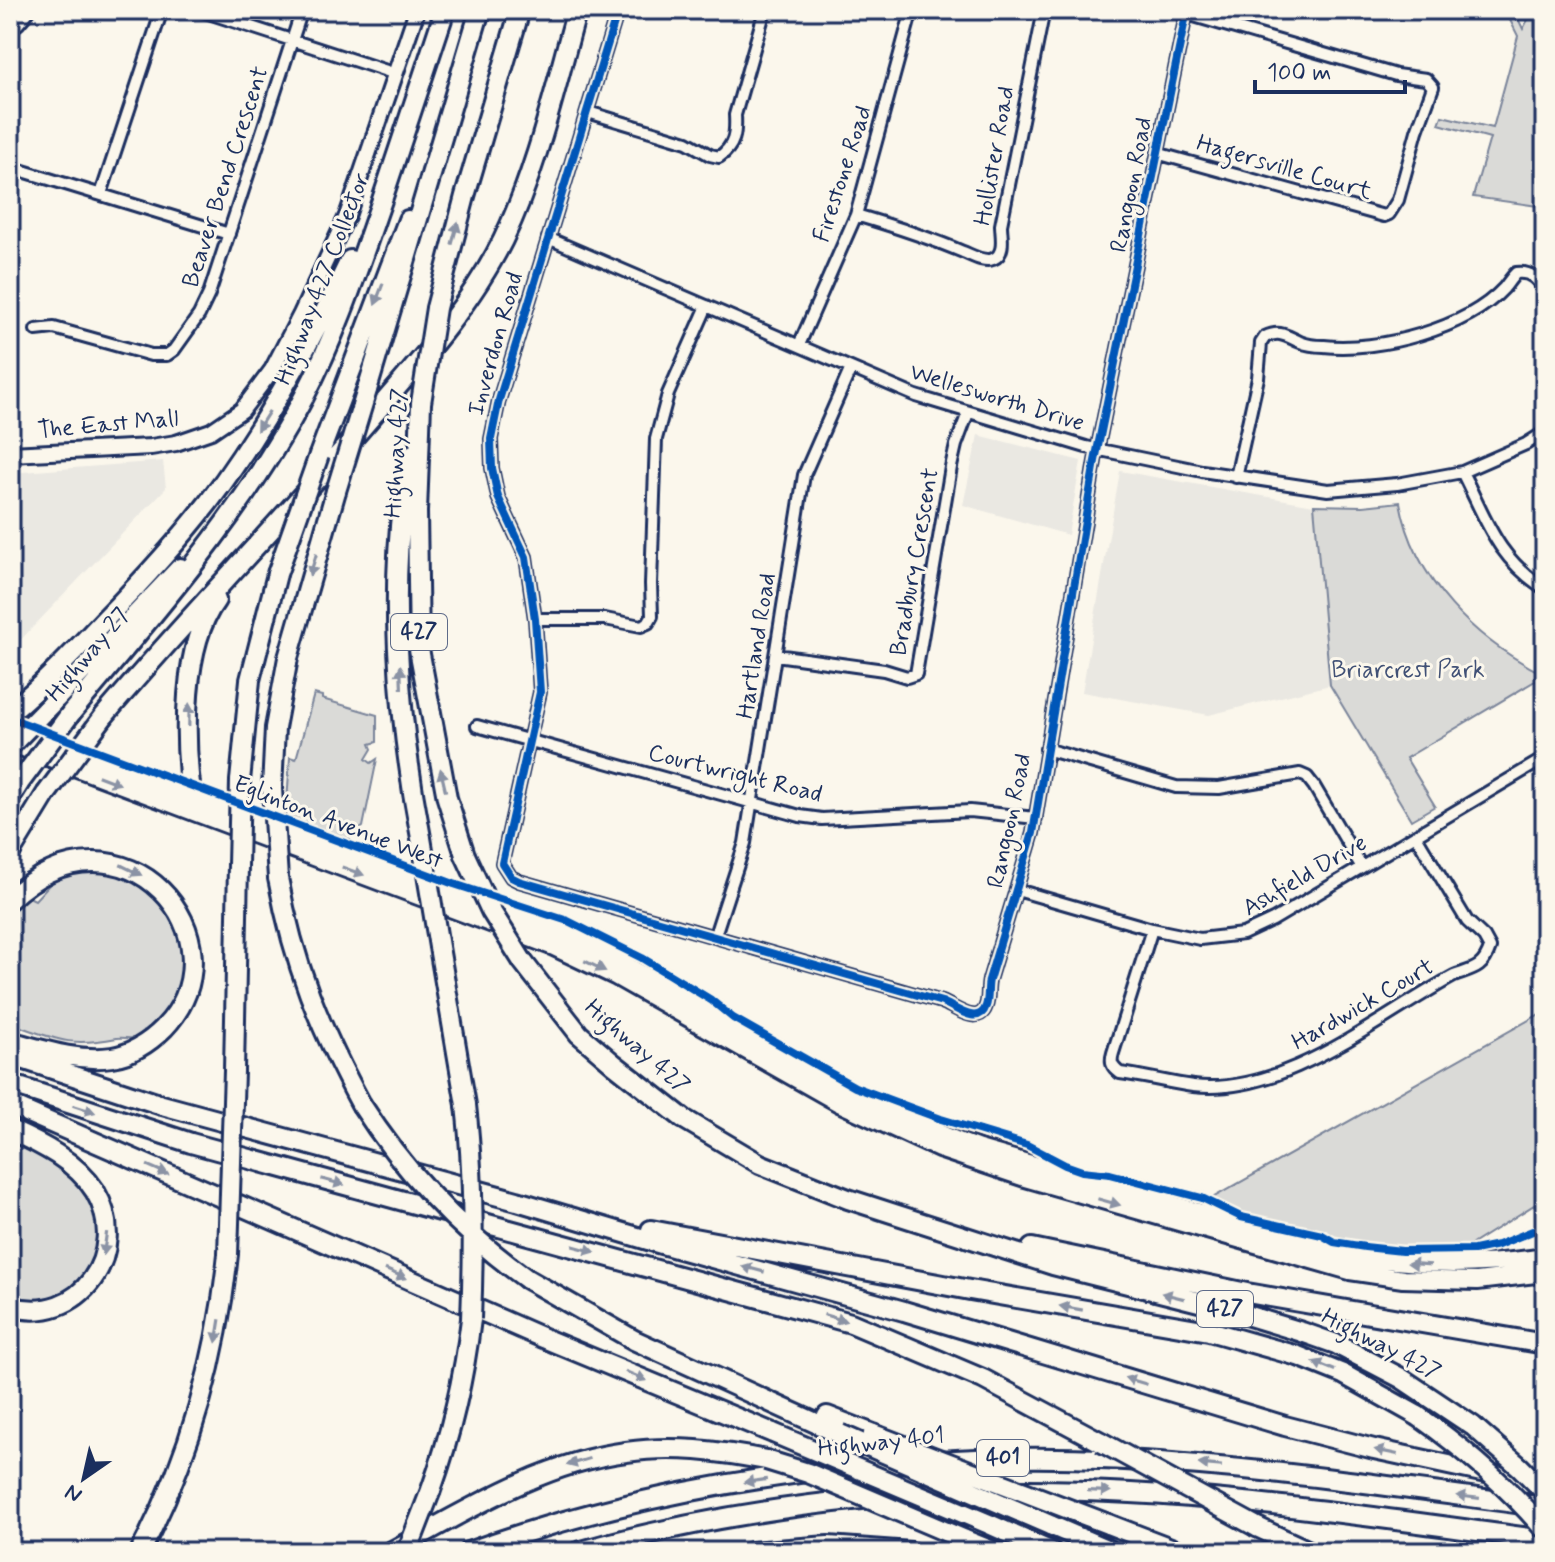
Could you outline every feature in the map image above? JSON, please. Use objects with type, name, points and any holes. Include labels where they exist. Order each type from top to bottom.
[{"type":"highway","name":"Highway 427 Collector","points":[[208,547],[268,458],[305,395],[350,291],[445,10]]},
{"type":"highway","name":"Highway 427","points":[[480,10],[404,273],[302,603],[283,680],[275,728],[272,789],[278,878],[289,933],[308,995],[332,1050],[361,1104],[392,1149],[444,1208],[527,1279],[612,1329],[711,1376],[1113,1552]]},
{"type":"highway","name":"Highway 427","points":[[520,10],[465,196],[436,308],[421,403],[417,512],[419,649],[447,798],[465,855],[491,911],[523,962],[579,1034],[649,1094],[720,1142],[807,1184],[885,1212],[1053,1265],[1223,1308],[1324,1340],[1401,1378],[1473,1426],[1545,1492]]},
{"type":"highway","points":[[10,853],[46,794],[104,716],[422,357],[482,277],[502,241],[530,176],[577,10]]},
{"type":"highway","points":[[140,1552],[168,1495],[198,1413],[216,1342],[228,1254],[240,781],[250,680],[277,574],[447,116]]},
{"type":"highway","points":[[10,712],[161,560],[230,473],[270,410],[323,315],[398,152]]},
{"type":"highway","points":[[407,1552],[454,1419],[464,1374],[471,1319],[474,1210],[466,1105],[413,796],[402,693],[398,582],[402,495],[421,403]]},
{"type":"highway","points":[[191,793],[188,766],[189,681],[194,650],[207,612],[264,538]]},
{"type":"highway","points":[[10,744],[159,587],[208,547]]},
{"type":"highway","name":"Highway 27","points":[[15,790],[71,713],[208,547]]},
{"type":"highway","points":[[10,899],[33,880],[65,865],[86,860],[116,863],[144,876],[168,896],[183,923],[192,955],[189,981],[174,1016],[158,1034],[130,1052],[113,1057],[88,1058],[10,1041]]},
{"type":"highway","points":[[10,1055],[196,1115],[517,1201],[904,1311],[1285,1426],[1374,1449],[1545,1485]]},
{"type":"highway","points":[[10,1084],[191,1143],[851,1323],[983,1379],[1257,1527],[1311,1552]]},
{"type":"highway","points":[[10,1105],[513,1325],[1052,1552]]},
{"type":"highway","points":[[10,1130],[55,1153],[85,1178],[99,1200],[107,1230],[106,1249],[100,1265],[91,1281],[77,1295],[55,1307],[39,1311],[10,1306]]},
{"type":"highway","points":[[517,1201],[692,1238],[1209,1331],[1298,1356],[1383,1394],[1418,1416],[1473,1457],[1545,1530]]},
{"type":"highway","points":[[959,1234],[1247,1293],[1545,1344]]},
{"type":"highway","points":[[711,1376],[873,1434],[1181,1552]]},
{"type":"highway","points":[[390,1552],[545,1473],[582,1460],[626,1452],[675,1449],[714,1450],[766,1460],[808,1473],[995,1552]]},
{"type":"highway","name":"Highway 401","points":[[468,1552],[598,1513],[723,1486],[838,1470],[964,1459],[1079,1457],[1170,1462],[1545,1507]]},
{"type":"highway","name":"401","points":[[578,1552],[722,1518],[812,1504],[1011,1490],[1136,1492],[1227,1499],[1545,1540]]},
{"type":"highway","points":[[751,1552],[828,1546],[911,1552]]},
{"type":"main road","name":"The East Mall","points":[[10,454],[176,443],[211,431],[242,410],[272,370],[347,216],[417,10]]},
{"type":"main road","name":"Eglinton Avenue West","points":[[10,726],[561,933],[604,953],[864,1101],[979,1149],[1348,1255],[1447,1266],[1497,1264],[1545,1257]]},
{"type":"main road","name":"Eglinton Avenue West","points":[[10,744],[554,947],[626,982],[850,1109],[900,1133],[978,1163],[1350,1271],[1403,1279],[1477,1281],[1545,1273]]},
{"type":"street","points":[[18,24],[30,10]]},
{"type":"street","points":[[101,194],[162,10]]},
{"type":"street","points":[[199,10],[396,74]]},
{"type":"street","name":"Beaver Bend Crescent","points":[[36,330],[54,328],[141,353],[167,355],[182,341],[199,315],[218,271],[302,10]]},
{"type":"street","name":"Inverdon Road","points":[[531,740],[540,692],[535,619],[526,557],[503,510],[494,480],[491,439],[499,400],[618,10]]},
{"type":"street","points":[[588,112],[687,142],[719,157],[728,151],[733,141],[735,115],[765,10]]},
{"type":"street","name":"Firestone Road","points":[[799,345],[856,215],[912,10]]},
{"type":"street","name":"Hollister Road","points":[[856,215],[942,242],[982,259],[993,260],[997,257],[1001,251],[1001,225],[1044,10]]},
{"type":"street","name":"Rangoon Road","points":[[531,740],[503,853],[502,863],[511,877],[942,1002],[970,1016],[978,1016],[984,1011],[989,980],[1036,818],[1098,449],[1187,12]]},
{"type":"street","name":"Hagersville Court","points":[[1160,154],[1384,216],[1389,214],[1398,200],[1433,87],[1426,79],[1396,75],[1187,12]]},
{"type":"street","points":[[10,167],[229,234]]},
{"type":"street","name":"Wellesworth Drive","points":[[548,238],[916,396],[1098,449],[1236,477],[1328,490],[1397,484],[1462,472],[1526,444],[1545,432]]},
{"type":"street","points":[[1236,477],[1258,378],[1261,343],[1265,337],[1281,333],[1314,345],[1369,345],[1407,338],[1453,321],[1484,304],[1516,273],[1524,272],[1532,276],[1545,291]]},
{"type":"street","points":[[535,619],[605,619],[641,626],[648,623],[652,616],[656,439],[668,394],[707,306]]},
{"type":"street","name":"Hartland Road","points":[[715,935],[745,843],[804,475],[851,368]]},
{"type":"street","name":"Bradbury Crescent","points":[[776,655],[884,670],[907,677],[916,674],[951,467],[968,413]]},
{"type":"street","points":[[1462,472],[1501,550],[1545,589]]},
{"type":"street","name":"Courtwright Road","points":[[477,726],[800,816],[822,819],[970,811],[1036,818]]},
{"type":"street","points":[[1046,749],[1176,787],[1219,788],[1300,774],[1314,786],[1361,866]]},
{"type":"street","points":[[1542,760],[1545,773]]},
{"type":"street","name":"Ashfield Drive","points":[[1017,890],[1152,929],[1200,939],[1243,934],[1273,920],[1542,760]]},
{"type":"street","name":"Hardwick Court","points":[[1152,929],[1113,1053],[1113,1068],[1120,1073],[1195,1087],[1237,1083],[1278,1074],[1306,1064],[1454,976],[1475,970],[1487,959],[1490,948],[1484,937],[1467,921],[1416,836]]},
{"type":"shaded area","points":[[978,435],[1081,461],[1068,535],[963,505]]},
{"type":"shaded area","points":[[163,461],[166,488],[10,651],[10,473]]},
{"type":"shaded area","points":[[1120,471],[1314,505],[1330,685],[1209,715],[1082,692]]},
{"type":"green space","points":[[1505,10],[1514,10],[1523,29],[1533,10],[1545,10],[1545,207],[1473,197],[1490,138],[1439,124],[1442,116],[1493,128],[1518,36]]},
{"type":"green space","name":"Briarcrest Park","points":[[1400,502],[1407,531],[1419,558],[1452,605],[1495,645],[1545,675],[1406,758],[1435,806],[1411,820],[1330,685],[1314,505],[1363,506]]},
{"type":"green space","points":[[314,694],[377,715],[377,742],[370,744],[372,749],[366,759],[371,763],[377,759],[363,827],[352,834],[349,841],[286,818],[290,757],[296,759]]},
{"type":"green space","points":[[109,869],[153,891],[175,925],[182,957],[181,973],[170,1005],[148,1030],[135,1038],[79,1042],[21,1027],[10,1031],[10,909],[25,895],[35,900],[59,874]]},
{"type":"green space","points":[[1545,1011],[1545,1198],[1469,1246],[1403,1247],[1340,1239],[1243,1215],[1209,1200]]},
{"type":"green space","points":[[876,1097],[953,1127],[1031,1149],[1061,1166],[1196,1200],[1206,1209],[982,1145]]},
{"type":"green space","points":[[10,1137],[70,1173],[86,1190],[95,1211],[99,1244],[93,1263],[76,1285],[38,1300],[10,1297]]},
{"type":"cycle path","points":[[618,10],[499,400],[491,439],[492,468],[498,497],[526,557],[535,619],[540,692],[502,863],[511,877],[519,881],[942,1002],[972,1015],[983,1012],[986,1006],[989,980],[1033,833],[1095,461],[1187,10]]},
{"type":"cycle path","points":[[10,718],[454,884],[568,921],[642,958],[711,1000],[733,1018],[855,1087],[941,1119],[1027,1145],[1082,1171],[1110,1174],[1202,1198],[1241,1217],[1322,1235],[1334,1242],[1365,1247],[1402,1251],[1474,1250],[1498,1245],[1545,1226]]}]
